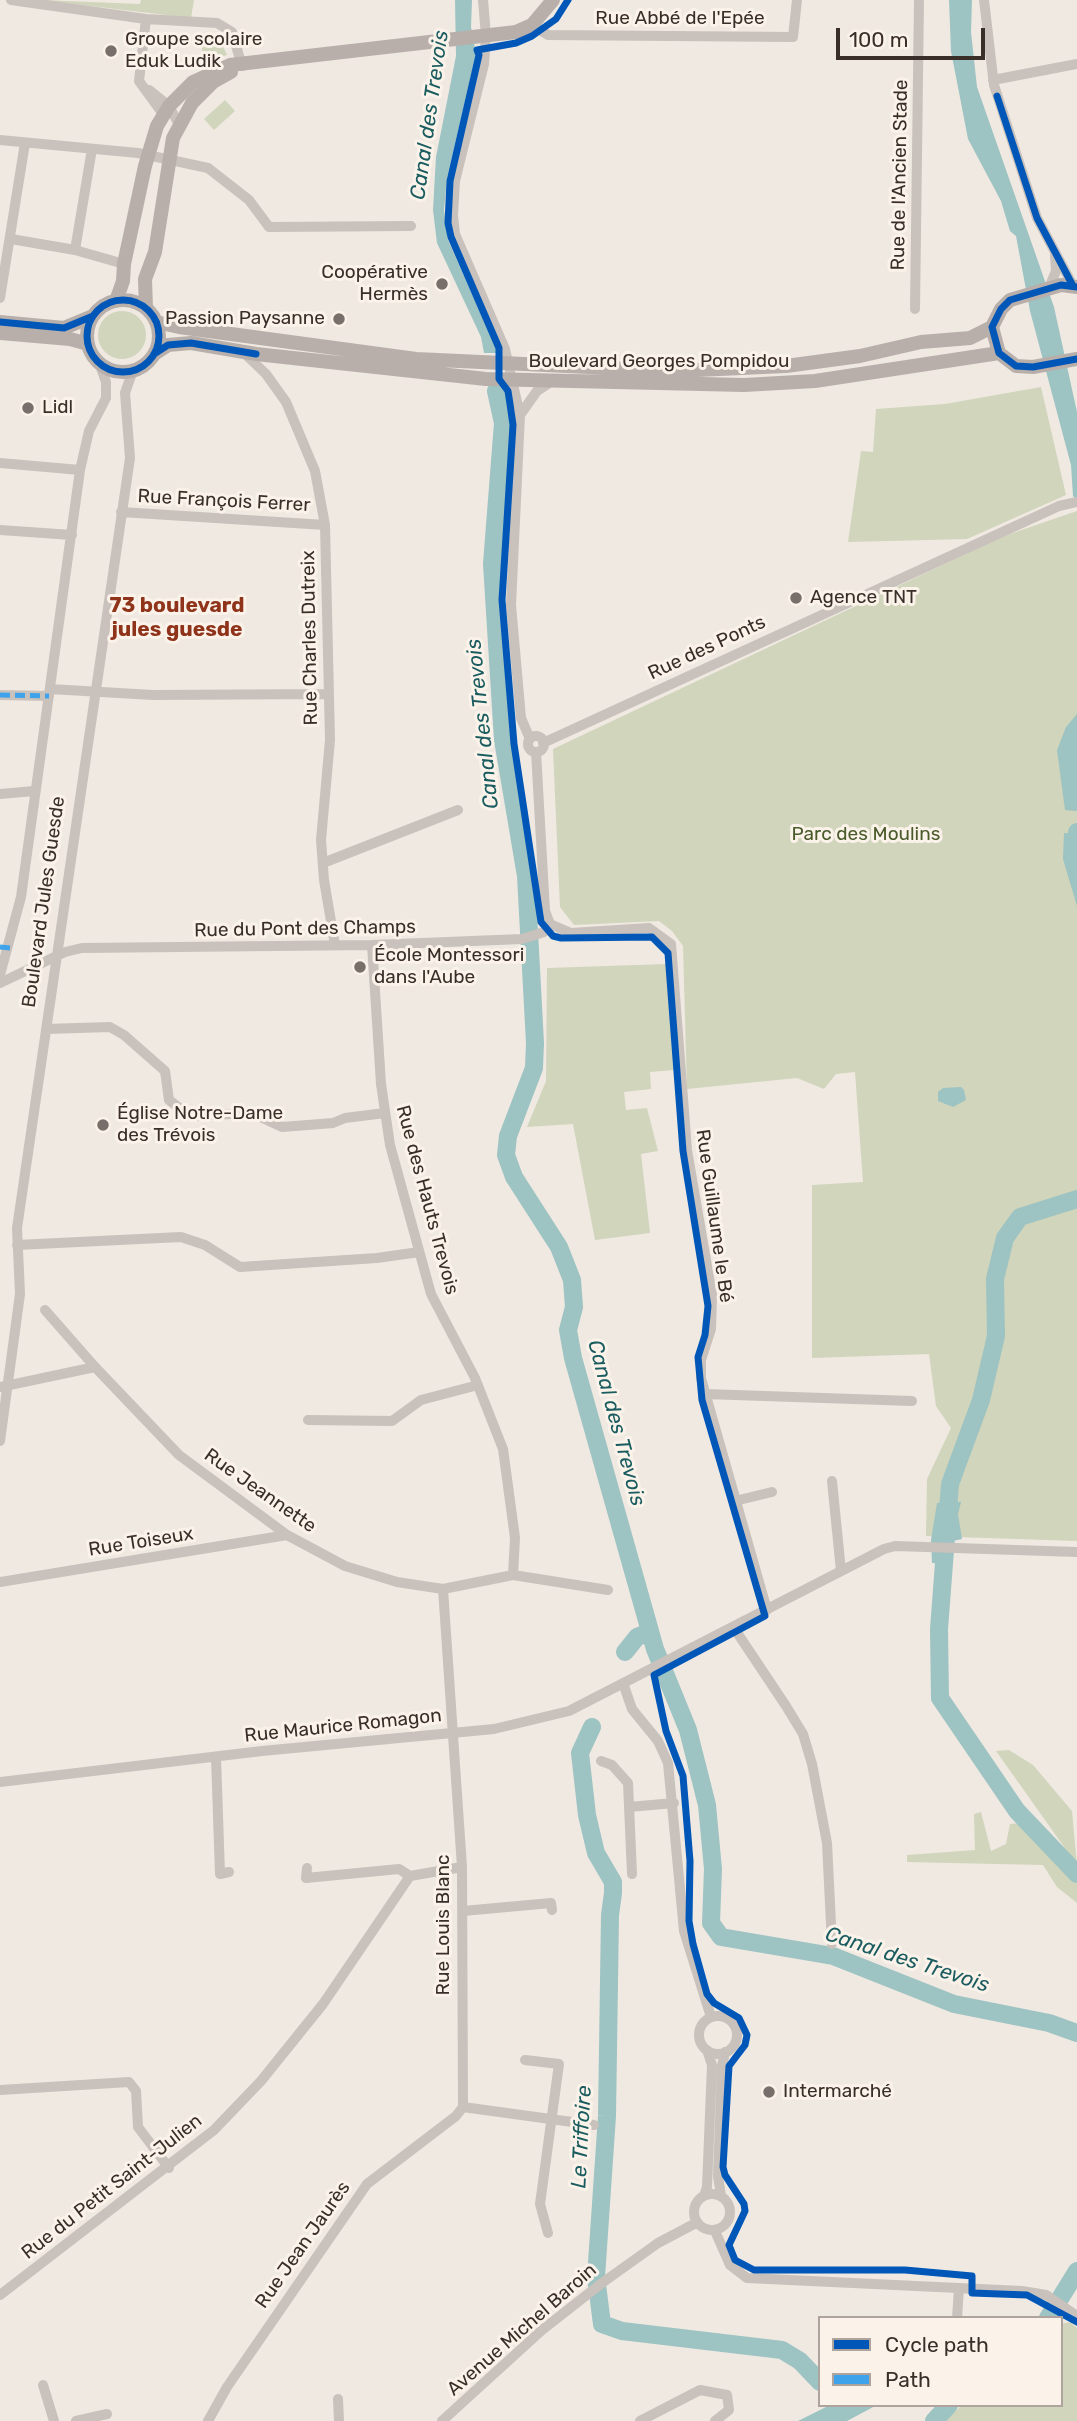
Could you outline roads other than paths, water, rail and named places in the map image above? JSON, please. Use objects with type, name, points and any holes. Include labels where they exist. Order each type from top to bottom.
[{"type":"main road","points":[[0,322],[64,328],[93,316],[116,301],[123,281],[124,264],[148,155],[166,110],[204,75],[230,65],[242,66],[516,32],[532,25],[553,0]]},
{"type":"main road","points":[[146,308],[145,279],[155,252],[169,159],[178,123],[206,88],[242,66]]},
{"type":"main road","points":[[1074,363],[1016,366],[999,353],[992,327],[1001,309],[1023,295],[1049,288],[1075,287]]},
{"type":"main road","points":[[116,301],[137,303],[146,308],[156,321],[159,338],[154,354]]},
{"type":"main road","points":[[93,316],[89,324],[88,344],[99,362],[116,370],[133,370]]},
{"type":"main road","name":"Boulevard Georges Pompidou","points":[[156,321],[179,327],[415,359],[552,381],[782,384],[895,370],[999,353]]},
{"type":"main road","name":"Boulevard Georges Pompidou","points":[[133,370],[168,345],[191,343],[363,367],[510,373],[675,371],[786,366],[860,356],[921,342],[970,338],[992,327]]},
{"type":"main road","points":[[0,333],[70,339],[88,344]]},
{"type":"street","points":[[11,0],[146,19],[177,19],[226,26],[232,32],[242,66]]},
{"type":"street","points":[[483,0],[480,38],[484,64],[455,180],[454,234],[502,341],[520,415],[511,605],[521,718],[530,739],[529,749],[536,752],[541,750],[543,743],[536,736],[530,739]]},
{"type":"street","name":"Rue Abbé de l'Epée","points":[[532,25],[548,35],[793,37],[797,0]]},
{"type":"street","name":"Rue de l'Ancien Stade","points":[[915,309],[919,0]]},
{"type":"street","points":[[984,0],[993,80],[1037,218],[1075,287]]},
{"type":"street","points":[[146,19],[139,80],[178,123]]},
{"type":"street","points":[[993,80],[1077,64]]},
{"type":"street","points":[[0,140],[148,155],[219,174],[249,200],[269,227],[411,226]]},
{"type":"street","points":[[0,298],[25,143]]},
{"type":"street","points":[[75,250],[92,149]]},
{"type":"street","points":[[11,239],[75,250],[124,264]]},
{"type":"street","points":[[1049,288],[1056,271],[1055,253]]},
{"type":"street","name":"Rue Charles Dutreix","points":[[243,352],[266,374],[286,402],[315,471],[325,525],[330,740],[323,808],[323,863],[335,946]]},
{"type":"street","name":"Boulevard Jules Guesde","points":[[0,975],[21,897],[80,470],[89,431],[106,397],[99,362]]},
{"type":"street","name":"Boulevard Jules Guesde","points":[[0,1441],[4,1386],[20,1294],[17,1245],[130,458],[125,393],[133,370]]},
{"type":"street","points":[[520,415],[537,391],[552,381]]},
{"type":"street","points":[[0,463],[80,470]]},
{"type":"street","name":"Rue des Ponts","points":[[543,743],[1072,503]]},
{"type":"street","name":"Rue François Ferrer","points":[[121,512],[325,525]]},
{"type":"street","points":[[0,530],[72,535]]},
{"type":"street","points":[[0,695],[327,694]]},
{"type":"street","points":[[536,752],[547,928]]},
{"type":"street","points":[[0,794],[34,791]]},
{"type":"street","points":[[323,863],[458,810]]},
{"type":"street","name":"Rue du Pont des Champs","points":[[0,983],[57,956],[82,948],[372,946],[522,939],[547,928]]},
{"type":"street","name":"Rue Guillaume le Bé","points":[[547,928],[571,933],[649,928],[671,944],[687,1150],[712,1295],[711,1329],[701,1360],[705,1394],[767,1610]]},
{"type":"street","name":"Rue des Hauts Trevois","points":[[372,946],[384,1114],[431,1294],[478,1385],[503,1449],[515,1538],[513,1576]]},
{"type":"street","points":[[46,1029],[110,1027],[124,1035],[165,1071],[169,1100],[190,1116],[252,1113],[282,1127],[333,1123],[345,1118],[384,1114]]},
{"type":"street","points":[[17,1245],[181,1237],[205,1245],[240,1266],[377,1258],[419,1252]]},
{"type":"street","name":"Rue Jeannette","points":[[45,1310],[94,1367],[179,1455],[287,1535],[345,1566],[397,1582],[443,1589],[513,1576],[608,1591]]},
{"type":"street","points":[[4,1386],[94,1367]]},
{"type":"street","points":[[308,1420],[392,1421],[421,1400],[478,1385]]},
{"type":"street","points":[[705,1394],[912,1401]]},
{"type":"street","points":[[832,1481],[841,1571]]},
{"type":"street","points":[[735,1501],[772,1492]]},
{"type":"street","name":"Rue Toiseux","points":[[0,1582],[287,1535]]},
{"type":"street","name":"Rue Maurice Romagon","points":[[0,1782],[494,1729],[569,1711],[884,1549],[929,1547],[1077,1552]]},
{"type":"street","name":"Rue Louis Blanc","points":[[443,1589],[462,1867],[459,2111]]},
{"type":"street","points":[[734,1628],[803,1734],[812,1763],[827,1843],[832,1944]]},
{"type":"street","points":[[623,1683],[632,1709],[658,1741],[668,1763],[674,1803],[684,1931],[711,2017]]},
{"type":"street","points":[[216,1757],[220,1874],[229,1872]]},
{"type":"street","points":[[601,1761],[622,1773],[628,1783],[632,1874]]},
{"type":"street","points":[[629,1807],[674,1803]]},
{"type":"street","points":[[307,1868],[306,1878],[399,1869],[410,1875],[462,1867]]},
{"type":"street","name":"Rue du Petit Saint-Julien","points":[[0,2295],[169,2168],[214,2130],[261,2081],[358,1956],[400,1886],[410,1875]]},
{"type":"street","points":[[463,1912],[551,1903],[552,1910]]},
{"type":"street","points":[[711,2017],[700,2032],[712,2065],[707,2187],[704,2196],[693,2209],[696,2223],[701,2228],[715,2231]]},
{"type":"street","points":[[711,2017],[728,2018],[736,2028],[735,2044],[725,2052],[722,2066],[718,2176],[721,2196],[728,2204],[730,2218],[715,2231]]},
{"type":"street","points":[[706,2050],[725,2052]]},
{"type":"street","points":[[525,2060],[559,2064],[554,2118],[540,2204],[548,2233]]},
{"type":"street","points":[[0,2090],[129,2082],[136,2091],[138,2127],[169,2168]]},
{"type":"street","points":[[459,2111],[554,2118],[594,2125]]},
{"type":"street","name":"Rue Jean Jaurès","points":[[208,2421],[256,2344],[367,2184],[459,2111]]},
{"type":"street","points":[[704,2196],[721,2196]]},
{"type":"street","name":"Avenue Michel Baroin","points":[[442,2421],[542,2330],[601,2283],[658,2243],[696,2223]]},
{"type":"street","points":[[715,2231],[730,2265],[747,2278],[1022,2291],[1050,2297],[1074,2314]]},
{"type":"street","points":[[957,2316],[958,2288]]},
{"type":"street","points":[[43,2385],[54,2421]]},
{"type":"street","points":[[640,2421],[700,2390],[718,2391],[727,2395],[729,2410],[715,2421]]},
{"type":"street","points":[[338,2399],[339,2421]]},
{"type":"street","points":[[75,2421],[107,2414]]},
{"type":"water","points":[[455,0],[472,0],[471,27],[476,54],[447,178],[444,210],[448,240],[498,353],[484,353],[481,337],[437,243],[433,210],[436,157],[456,56]]},
{"type":"water","points":[[949,0],[972,0],[971,32],[977,87],[1054,307],[1077,412],[1077,501],[1073,496],[1071,465],[1030,311],[1016,236],[1010,231],[1001,201],[968,139],[951,51]]},
{"type":"water","points":[[1077,714],[1077,811],[1065,810],[1057,750],[1066,727]]},
{"type":"water","points":[[1064,833],[1077,834],[1077,906],[1063,859]]},
{"type":"water","points":[[961,1087],[966,1100],[953,1107],[938,1101],[938,1092],[943,1088]]},
{"type":"water","points":[[961,1502],[958,1514],[962,1539],[953,1541],[951,1564],[932,1563],[931,1540],[937,1503]]},
{"type":"water","points":[[826,2407],[873,2407],[847,2421],[798,2421]]},
{"type":"waterway","name":"Canal des Trevois","points":[[496,391],[503,423],[492,564],[503,740],[526,876],[535,1043],[534,1068],[508,1136],[506,1155],[514,1177],[559,1247],[572,1280],[574,1307],[568,1330],[573,1358],[655,1649],[688,1730],[707,1805],[713,1869],[711,1923],[721,1937],[833,1956],[954,2004],[1049,2023],[1077,2033]]},
{"type":"waterway","points":[[1077,832],[1073,855],[1077,868]]},
{"type":"waterway","points":[[1077,1199],[1020,1217],[1005,1238],[995,1279],[996,1336],[981,1400],[950,1484],[939,1629],[940,1698],[1017,1811],[1077,1874]]},
{"type":"waterway","name":"Le Triffoire","points":[[625,1652],[637,1637],[650,1632]]},
{"type":"waterway","name":"Le Triffoire","points":[[592,1727],[580,1753],[587,1815],[596,1853],[613,1882],[610,1915],[607,2116],[596,2277],[602,2324],[622,2331],[782,2350],[800,2361],[818,2380]]},
{"type":"waterway","name":"Canal des Trevois","points":[[1049,2316],[1077,2271]]},
{"type":"waterway","name":"Canal des Trevois","points":[[934,2421],[947,2407]]},
{"type":"place","name":"Groupe scolaire Eduk Ludik","points":[[111,51]]},
{"type":"place","name":"Coopérative Hermès","points":[[442,284]]},
{"type":"place","name":"Passion Paysanne","points":[[339,319]]},
{"type":"place","name":"Lidl","points":[[28,408]]},
{"type":"place","name":"Agence TNT","points":[[796,598]]},
{"type":"place","name":"École Montessori dans l'Aube","points":[[360,967]]},
{"type":"place","name":"Église Notre-Dame des Trévois","points":[[103,1125]]},
{"type":"place","name":"Intermarché","points":[[769,2092]]},
{"type":"district","name":"73 boulevard jules guesde","points":[[177,618]]},
{"type":"park label","name":"Parc des Moulins","points":[[866,835]]}]
